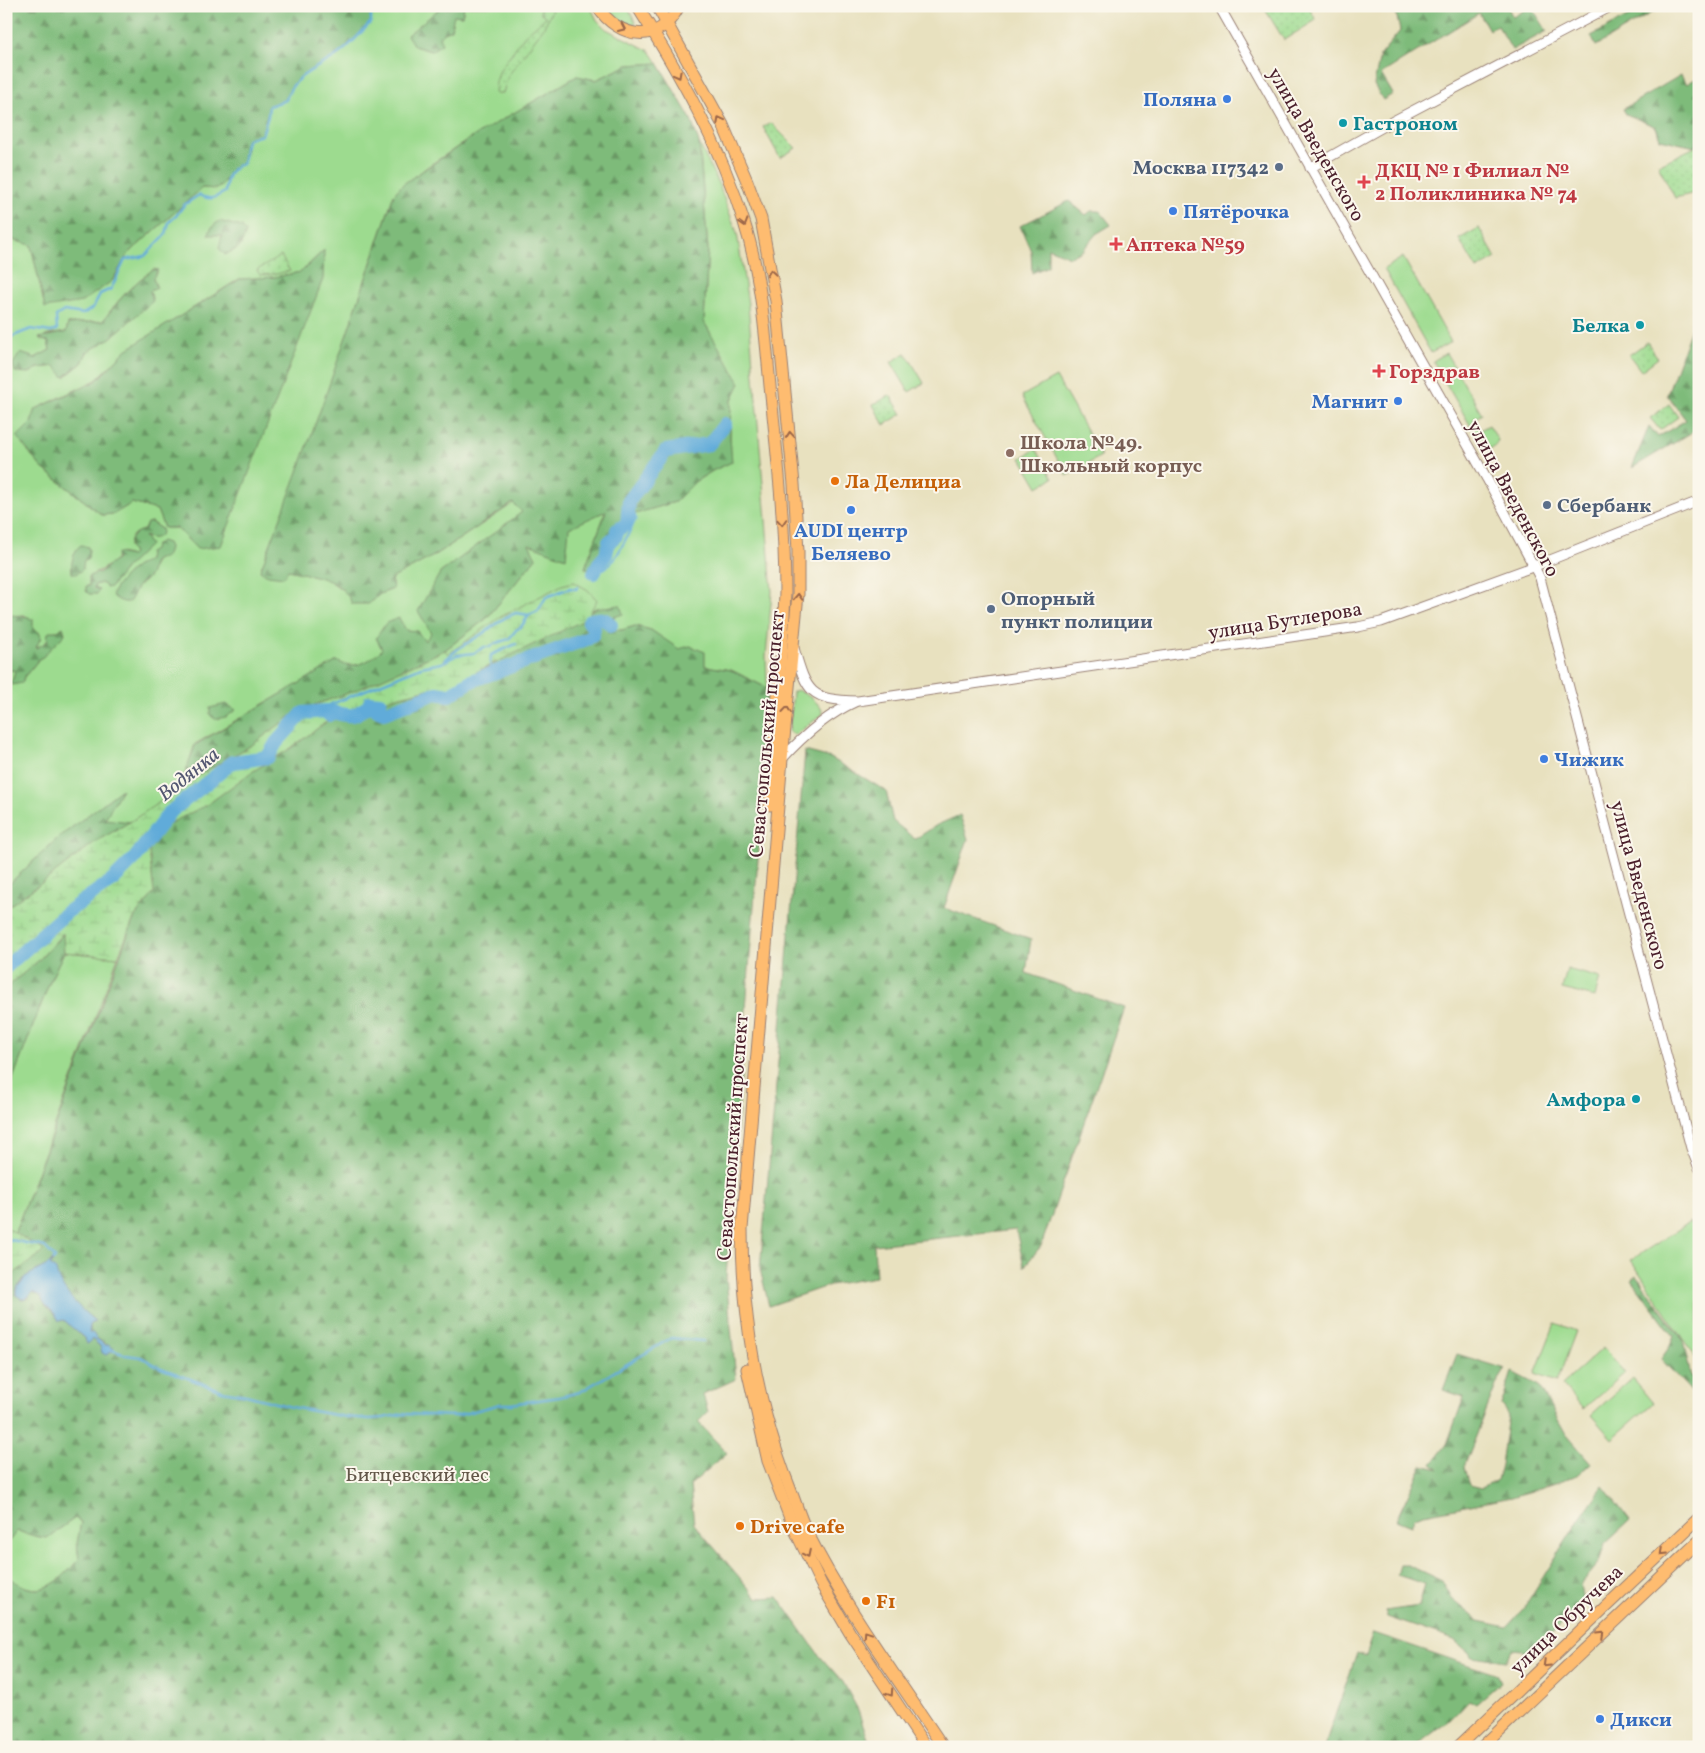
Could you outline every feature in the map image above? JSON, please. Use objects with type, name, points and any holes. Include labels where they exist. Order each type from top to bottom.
[{"type":"main road","points":[[597,6],[610,21],[624,30],[643,34],[654,32],[667,24],[679,6]]},
{"type":"main road","name":"Севастопольский проспект","points":[[637,6],[666,52],[710,133],[745,223],[754,259],[763,310],[779,484],[784,548],[785,593],[783,637],[735,1231],[736,1272],[744,1353],[768,1461],[793,1526],[821,1584],[850,1633],[926,1747]]},
{"type":"main road","name":"Севастопольский проспект","points":[[657,6],[723,125],[761,219],[776,301],[794,484],[798,551],[798,594],[742,1229],[742,1272],[751,1352],[770,1433],[805,1528],[827,1570],[862,1626],[943,1747]]},
{"type":"main road","name":"улица Обручева","points":[[1458,1747],[1699,1518]]},
{"type":"main road","name":"улица Обручева","points":[[1482,1747],[1699,1541]]},
{"type":"street","name":"улица Введенского","points":[[1218,6],[1535,566],[1540,578],[1695,1146],[1699,1168]]},
{"type":"street","points":[[1310,168],[1395,120],[1612,6]]},
{"type":"street","points":[[779,484],[781,490],[787,492],[792,489],[794,484]]},
{"type":"street","name":"улица Бутлерова","points":[[794,645],[801,670],[813,692],[833,700],[858,701],[1358,627],[1381,622],[1535,566],[1699,501]]},
{"type":"street","name":"улица Бутлерова","points":[[782,759],[802,737],[841,709],[858,701]]},
{"type":"street","points":[[1645,1569],[1642,1577],[1646,1582],[1651,1584],[1656,1581]]},
{"type":"green space","points":[[6,6],[371,6],[371,22],[342,52],[300,78],[289,91],[286,100],[269,106],[262,135],[248,139],[243,163],[232,169],[226,180],[217,189],[202,188],[128,254],[112,281],[82,302],[45,308],[31,245],[6,238]]},
{"type":"green space","points":[[371,6],[435,6],[438,10],[408,36],[414,46],[431,51],[438,36],[454,14],[462,16],[464,6],[590,6],[597,20],[606,29],[650,51],[658,63],[628,65],[596,80],[577,76],[471,138],[427,167],[394,194],[337,364],[292,490],[260,571],[288,570],[326,578],[348,594],[368,604],[380,594],[393,589],[391,579],[437,554],[514,503],[523,512],[440,573],[432,633],[425,641],[382,649],[375,657],[359,665],[343,665],[337,662],[195,744],[179,791],[130,822],[104,820],[121,790],[58,838],[6,887],[6,672],[15,671],[13,679],[22,683],[24,677],[47,650],[65,634],[63,627],[55,631],[44,644],[34,649],[31,622],[25,615],[6,616],[6,238],[31,245],[45,307],[112,281],[128,254],[202,188],[217,189],[226,180],[232,169],[246,154],[246,143],[268,116],[269,106],[275,103],[303,75],[339,55],[371,16]],"holes":[[[323,251],[197,549],[177,528],[164,528],[157,510],[132,503],[114,514],[102,515],[41,467],[18,437],[31,423],[36,409],[96,380],[125,351],[239,279],[275,277],[301,272]],[[154,269],[150,291],[127,323],[109,339],[87,352],[82,363],[65,377],[56,366],[38,368],[29,373],[20,353],[35,358],[50,350],[48,342],[40,339],[48,335],[66,332],[68,324],[103,321],[114,306],[139,280]],[[151,522],[161,529],[148,538],[144,536],[149,545],[125,569],[111,587],[101,583],[95,585],[93,589],[97,594],[92,593],[89,586],[95,572],[109,564],[121,553],[131,556],[133,554],[129,546],[130,540],[135,533],[144,530],[147,523]],[[158,543],[157,559],[147,579],[134,587],[113,592],[138,566],[148,560],[155,550],[155,546]]]},
{"type":"green space","points":[[435,6],[464,6],[462,16],[454,15],[451,29],[439,36],[442,44],[431,51],[414,46],[407,35],[438,10]]},
{"type":"green space","points":[[544,6],[552,10],[544,27],[508,76],[503,93],[495,93],[500,70],[506,61],[524,36],[546,17],[540,12]]},
{"type":"green space","points":[[605,6],[627,6],[636,23],[627,24],[623,22],[615,17]]},
{"type":"green space","points":[[1263,6],[1308,6],[1316,20],[1284,40]]},
{"type":"green space","points":[[1390,6],[1507,6],[1513,17],[1531,6],[1547,31],[1512,50],[1498,26],[1489,30],[1479,13],[1381,74],[1393,94],[1383,100],[1374,85],[1380,55],[1400,31],[1397,17]]},
{"type":"green space","points":[[1648,6],[1663,6],[1596,46],[1591,36]]},
{"type":"green space","points":[[658,63],[691,119],[699,143],[708,249],[704,322],[740,383],[731,402],[730,438],[732,462],[696,481],[675,502],[625,517],[596,569],[585,568],[606,511],[569,528],[566,558],[529,544],[536,558],[487,618],[445,650],[357,690],[298,711],[252,745],[201,774],[179,791],[195,745],[337,661],[343,664],[355,665],[372,658],[382,649],[376,638],[386,623],[399,618],[406,630],[417,631],[425,641],[431,633],[418,611],[440,573],[522,512],[513,503],[437,554],[391,579],[393,589],[380,594],[368,604],[352,604],[347,595],[334,583],[317,577],[288,570],[284,577],[268,575],[260,571],[330,384],[394,194],[403,184],[471,138],[577,76],[596,80],[628,65]]},
{"type":"green space","points":[[1681,75],[1687,84],[1695,79],[1699,87],[1699,145],[1695,147],[1660,139],[1656,127],[1626,114],[1623,109]]},
{"type":"green space","points":[[771,123],[796,148],[780,158],[763,127]]},
{"type":"green space","points":[[699,143],[719,185],[737,233],[748,304],[772,592],[766,656],[769,732],[765,687],[731,670],[705,666],[691,646],[679,650],[651,630],[635,626],[622,630],[611,630],[610,624],[615,617],[596,608],[463,681],[445,650],[487,618],[536,558],[528,544],[606,511],[585,568],[596,569],[625,517],[675,502],[696,481],[731,462],[731,402],[739,383],[704,322],[708,249]]},
{"type":"green space","points":[[1699,145],[1699,192],[1675,198],[1658,165]]},
{"type":"green space","points":[[1069,201],[1086,215],[1091,211],[1100,211],[1111,225],[1096,234],[1083,250],[1070,257],[1048,248],[1048,266],[1032,273],[1031,251],[1020,226]]},
{"type":"green space","points":[[219,221],[242,227],[246,233],[240,247],[225,255],[219,248],[222,235],[208,235],[212,227]]},
{"type":"green space","points":[[1479,228],[1496,258],[1477,269],[1459,239]]},
{"type":"green space","points":[[324,250],[323,279],[221,546],[197,549],[177,528],[164,528],[157,510],[132,503],[114,514],[102,515],[41,467],[17,437],[31,423],[36,409],[96,381],[126,350],[240,279],[275,277],[301,272]]},
{"type":"green space","points":[[281,256],[290,271],[260,275],[257,270]]},
{"type":"green space","points":[[1403,257],[1451,342],[1431,353],[1384,269]]},
{"type":"green space","points":[[154,269],[158,270],[153,278],[157,288],[150,291],[153,301],[109,339],[87,352],[82,363],[64,377],[55,366],[38,368],[29,373],[15,372],[13,364],[20,353],[35,358],[50,350],[48,342],[39,338],[66,332],[68,324],[103,321],[126,293]]},
{"type":"green space","points":[[1696,315],[1699,319],[1699,428],[1632,468],[1649,426],[1658,437],[1686,420],[1667,395]]},
{"type":"green space","points":[[1647,342],[1658,358],[1641,371],[1629,355]]},
{"type":"green space","points":[[906,353],[924,383],[909,392],[891,362]]},
{"type":"green space","points":[[1446,353],[1482,414],[1474,419],[1480,430],[1489,425],[1498,440],[1489,449],[1484,448],[1481,444],[1433,361]]},
{"type":"green space","points":[[1056,377],[1101,456],[1067,476],[1022,396]]},
{"type":"green space","points":[[890,395],[902,414],[884,425],[873,405]]},
{"type":"green space","points":[[1669,404],[1678,417],[1660,430],[1650,418]]},
{"type":"green space","points":[[1036,449],[1053,478],[1038,487],[1021,458]]},
{"type":"green space","points":[[151,522],[161,529],[162,533],[154,538],[144,536],[150,545],[125,569],[111,587],[106,588],[101,583],[95,585],[94,588],[99,590],[97,594],[89,594],[86,591],[86,586],[89,586],[89,576],[100,572],[117,559],[117,553],[131,556],[133,554],[129,546],[130,540],[135,534],[144,530],[147,523]]},
{"type":"green space","points":[[161,541],[167,543],[169,547],[167,556],[154,562],[150,575],[138,586],[129,602],[122,602],[114,597],[112,595],[114,591],[123,579],[137,566],[148,560],[149,553]]},
{"type":"green space","points":[[81,545],[89,549],[88,559],[84,560],[83,568],[76,574],[72,573],[72,562],[76,550]]},
{"type":"green space","points":[[574,582],[588,590],[597,600],[586,619],[476,672],[447,692],[428,689],[400,696],[330,719],[208,804],[147,835],[154,893],[135,916],[118,957],[64,952],[63,933],[39,960],[6,988],[6,908],[95,842],[130,822],[201,774],[252,745],[298,711],[357,690],[445,650],[448,654],[502,616],[562,585]]},
{"type":"green space","name":"Битцевский лес","points":[[620,605],[623,614],[614,617],[610,624],[611,630],[622,630],[635,626],[651,630],[679,649],[690,646],[705,652],[705,666],[731,670],[765,687],[769,732],[726,1277],[736,1379],[703,1394],[708,1412],[698,1422],[727,1453],[690,1485],[694,1524],[757,1598],[778,1597],[819,1655],[843,1682],[857,1708],[871,1747],[6,1747],[6,1575],[28,1588],[37,1589],[54,1583],[71,1569],[79,1559],[77,1544],[81,1522],[75,1518],[47,1538],[17,1531],[6,1545],[6,1256],[135,916],[154,893],[147,835],[208,804],[330,719],[400,696],[429,689],[447,692],[463,681],[596,608]],"holes":[[[53,1261],[50,1265],[69,1295],[77,1306],[95,1321],[90,1325],[89,1333],[110,1347],[100,1346],[91,1339],[85,1339],[64,1320],[59,1321],[44,1303],[41,1296],[33,1292],[28,1299],[22,1299],[16,1295],[16,1290],[25,1277]]]},
{"type":"green space","points":[[11,615],[33,619],[33,629],[39,632],[41,637],[36,648],[47,642],[48,633],[51,631],[58,631],[63,627],[65,634],[40,658],[24,677],[22,683],[12,685],[10,682],[15,671],[6,672],[6,616]]},
{"type":"green space","points":[[797,690],[817,703],[823,714],[795,735],[789,732],[793,692]]},
{"type":"green space","points":[[226,704],[236,710],[226,717],[215,719],[210,715],[210,708]]},
{"type":"green space","points":[[805,751],[831,758],[886,791],[893,821],[915,839],[937,825],[960,815],[968,839],[944,908],[1031,939],[1026,973],[1124,1008],[1041,1246],[1024,1267],[1016,1230],[874,1245],[876,1277],[830,1285],[769,1306],[760,1269]]},
{"type":"green space","points":[[122,789],[105,819],[130,822],[95,842],[6,908],[6,887],[58,838]]},
{"type":"green space","points":[[64,933],[64,952],[50,981],[6,1097],[6,988],[39,960]]},
{"type":"green space","points":[[64,952],[118,957],[6,1256],[6,1097],[50,981]]},
{"type":"green space","points":[[1567,969],[1600,978],[1595,997],[1562,989]]},
{"type":"green space","points":[[1690,1222],[1699,1235],[1699,1363],[1631,1260]]},
{"type":"green space","points":[[6,1227],[43,1250],[42,1253],[13,1274],[6,1272]]},
{"type":"green space","points":[[1637,1276],[1683,1340],[1691,1377],[1699,1383],[1699,1400],[1661,1359],[1674,1336],[1632,1280]]},
{"type":"green space","points":[[1555,1323],[1576,1331],[1557,1382],[1535,1374]]},
{"type":"green space","points":[[1603,1348],[1625,1373],[1583,1409],[1562,1385]]},
{"type":"green space","points":[[1457,1354],[1506,1369],[1497,1383],[1464,1467],[1469,1485],[1481,1488],[1497,1480],[1508,1415],[1501,1405],[1512,1372],[1539,1386],[1566,1434],[1591,1463],[1577,1476],[1512,1497],[1424,1514],[1415,1517],[1411,1526],[1396,1520],[1422,1465],[1439,1469],[1432,1464],[1447,1444],[1464,1397],[1443,1390]]},
{"type":"green space","points":[[1632,1378],[1653,1403],[1612,1439],[1591,1415]]},
{"type":"green space","points":[[1603,1486],[1630,1521],[1605,1544],[1599,1563],[1581,1584],[1584,1604],[1532,1652],[1511,1650],[1506,1661],[1473,1656],[1454,1640],[1387,1617],[1385,1611],[1419,1606],[1425,1584],[1397,1575],[1400,1565],[1408,1565],[1442,1581],[1452,1599],[1479,1621],[1507,1627],[1523,1609],[1581,1517]]},
{"type":"green space","points":[[75,1518],[81,1522],[77,1544],[79,1559],[62,1577],[46,1587],[37,1589],[28,1588],[6,1575],[6,1545],[17,1530],[46,1538]]},
{"type":"green space","points":[[1374,1633],[1498,1675],[1501,1682],[1476,1704],[1469,1700],[1450,1720],[1414,1747],[1324,1747],[1357,1653],[1366,1656]]},
{"type":"water","points":[[55,1258],[50,1265],[56,1270],[61,1284],[77,1305],[95,1321],[90,1325],[89,1333],[93,1333],[105,1345],[110,1345],[110,1347],[114,1348],[114,1351],[106,1355],[102,1353],[100,1346],[92,1339],[87,1344],[85,1339],[64,1320],[59,1321],[44,1303],[41,1296],[33,1292],[26,1299],[22,1299],[16,1295],[18,1286],[25,1277],[49,1264]]},
{"type":"waterway","points":[[6,339],[31,329],[51,332],[57,330],[56,316],[64,311],[83,314],[93,308],[100,294],[111,289],[125,260],[145,256],[166,234],[169,222],[184,205],[199,195],[212,198],[225,192],[229,174],[234,168],[243,163],[248,139],[262,135],[269,106],[286,100],[289,91],[300,78],[342,52],[351,44],[371,22],[371,6]]},
{"type":"waterway","name":"Водянка","points":[[594,573],[606,555],[609,542],[616,536],[617,530],[627,524],[629,501],[666,451],[709,444],[725,424]]},
{"type":"waterway","points":[[594,573],[609,565],[620,551],[636,519],[629,501]]},
{"type":"waterway","name":"Водянка","points":[[315,711],[421,667],[442,663],[457,655],[474,653],[484,647],[490,647],[509,639],[521,627],[529,615],[538,611],[546,597],[578,587]]},
{"type":"waterway","points":[[445,660],[458,649],[506,617],[516,613],[529,615]]},
{"type":"waterway","name":"Водянка","points":[[6,967],[67,912],[113,880],[135,858],[169,813],[233,762],[268,757],[276,743],[303,713],[326,711],[329,715],[334,712],[353,715],[368,707],[370,702],[380,703],[377,710],[384,713],[436,693],[449,695],[471,681],[587,639],[593,634],[594,629],[589,622],[590,620],[601,619],[611,625]]},
{"type":"waterway","points":[[494,672],[490,664],[491,655],[516,644]]},
{"type":"waterway","points":[[6,1239],[45,1247],[55,1258],[53,1260]]},
{"type":"waterway","points":[[6,1265],[13,1268]]},
{"type":"waterway","points":[[112,1350],[126,1355],[141,1357],[161,1368],[222,1391],[246,1395],[291,1407],[346,1417],[370,1419],[403,1414],[456,1416],[500,1404],[559,1397],[580,1392],[671,1338],[704,1341]]},
{"type":"place","name":"Поляна","points":[[1227,99]]},
{"type":"place","name":"Гастроном","points":[[1343,123]]},
{"type":"place","name":"Москва 117342","points":[[1279,167]]},
{"type":"place","name":"ДКЦ № 1 Филиал № 2 Поликлиника № 74","points":[[1364,182]]},
{"type":"place","name":"Пятёрочка","points":[[1173,211]]},
{"type":"place","name":"Аптека №59","points":[[1116,244]]},
{"type":"place","name":"Белка","points":[[1640,325]]},
{"type":"place","name":"Горздрав","points":[[1379,371]]},
{"type":"place","name":"Магнит","points":[[1398,401]]},
{"type":"place","name":"Школа №49. Школьный корпус","points":[[1010,453]]},
{"type":"place","name":"Ла Делициа","points":[[835,481]]},
{"type":"place","name":"Сбербанк","points":[[1547,505]]},
{"type":"place","name":"AUDI центр Беляево","points":[[851,510]]},
{"type":"place","name":"Опорный пункт полиции","points":[[991,609]]},
{"type":"place","name":"Чижик","points":[[1544,759]]},
{"type":"place","name":"Амфора","points":[[1636,1099]]},
{"type":"place","name":"Drive cafe","points":[[740,1526]]},
{"type":"place","name":"F1","points":[[866,1601]]},
{"type":"place","name":"Дикси","points":[[1600,1719]]}]
